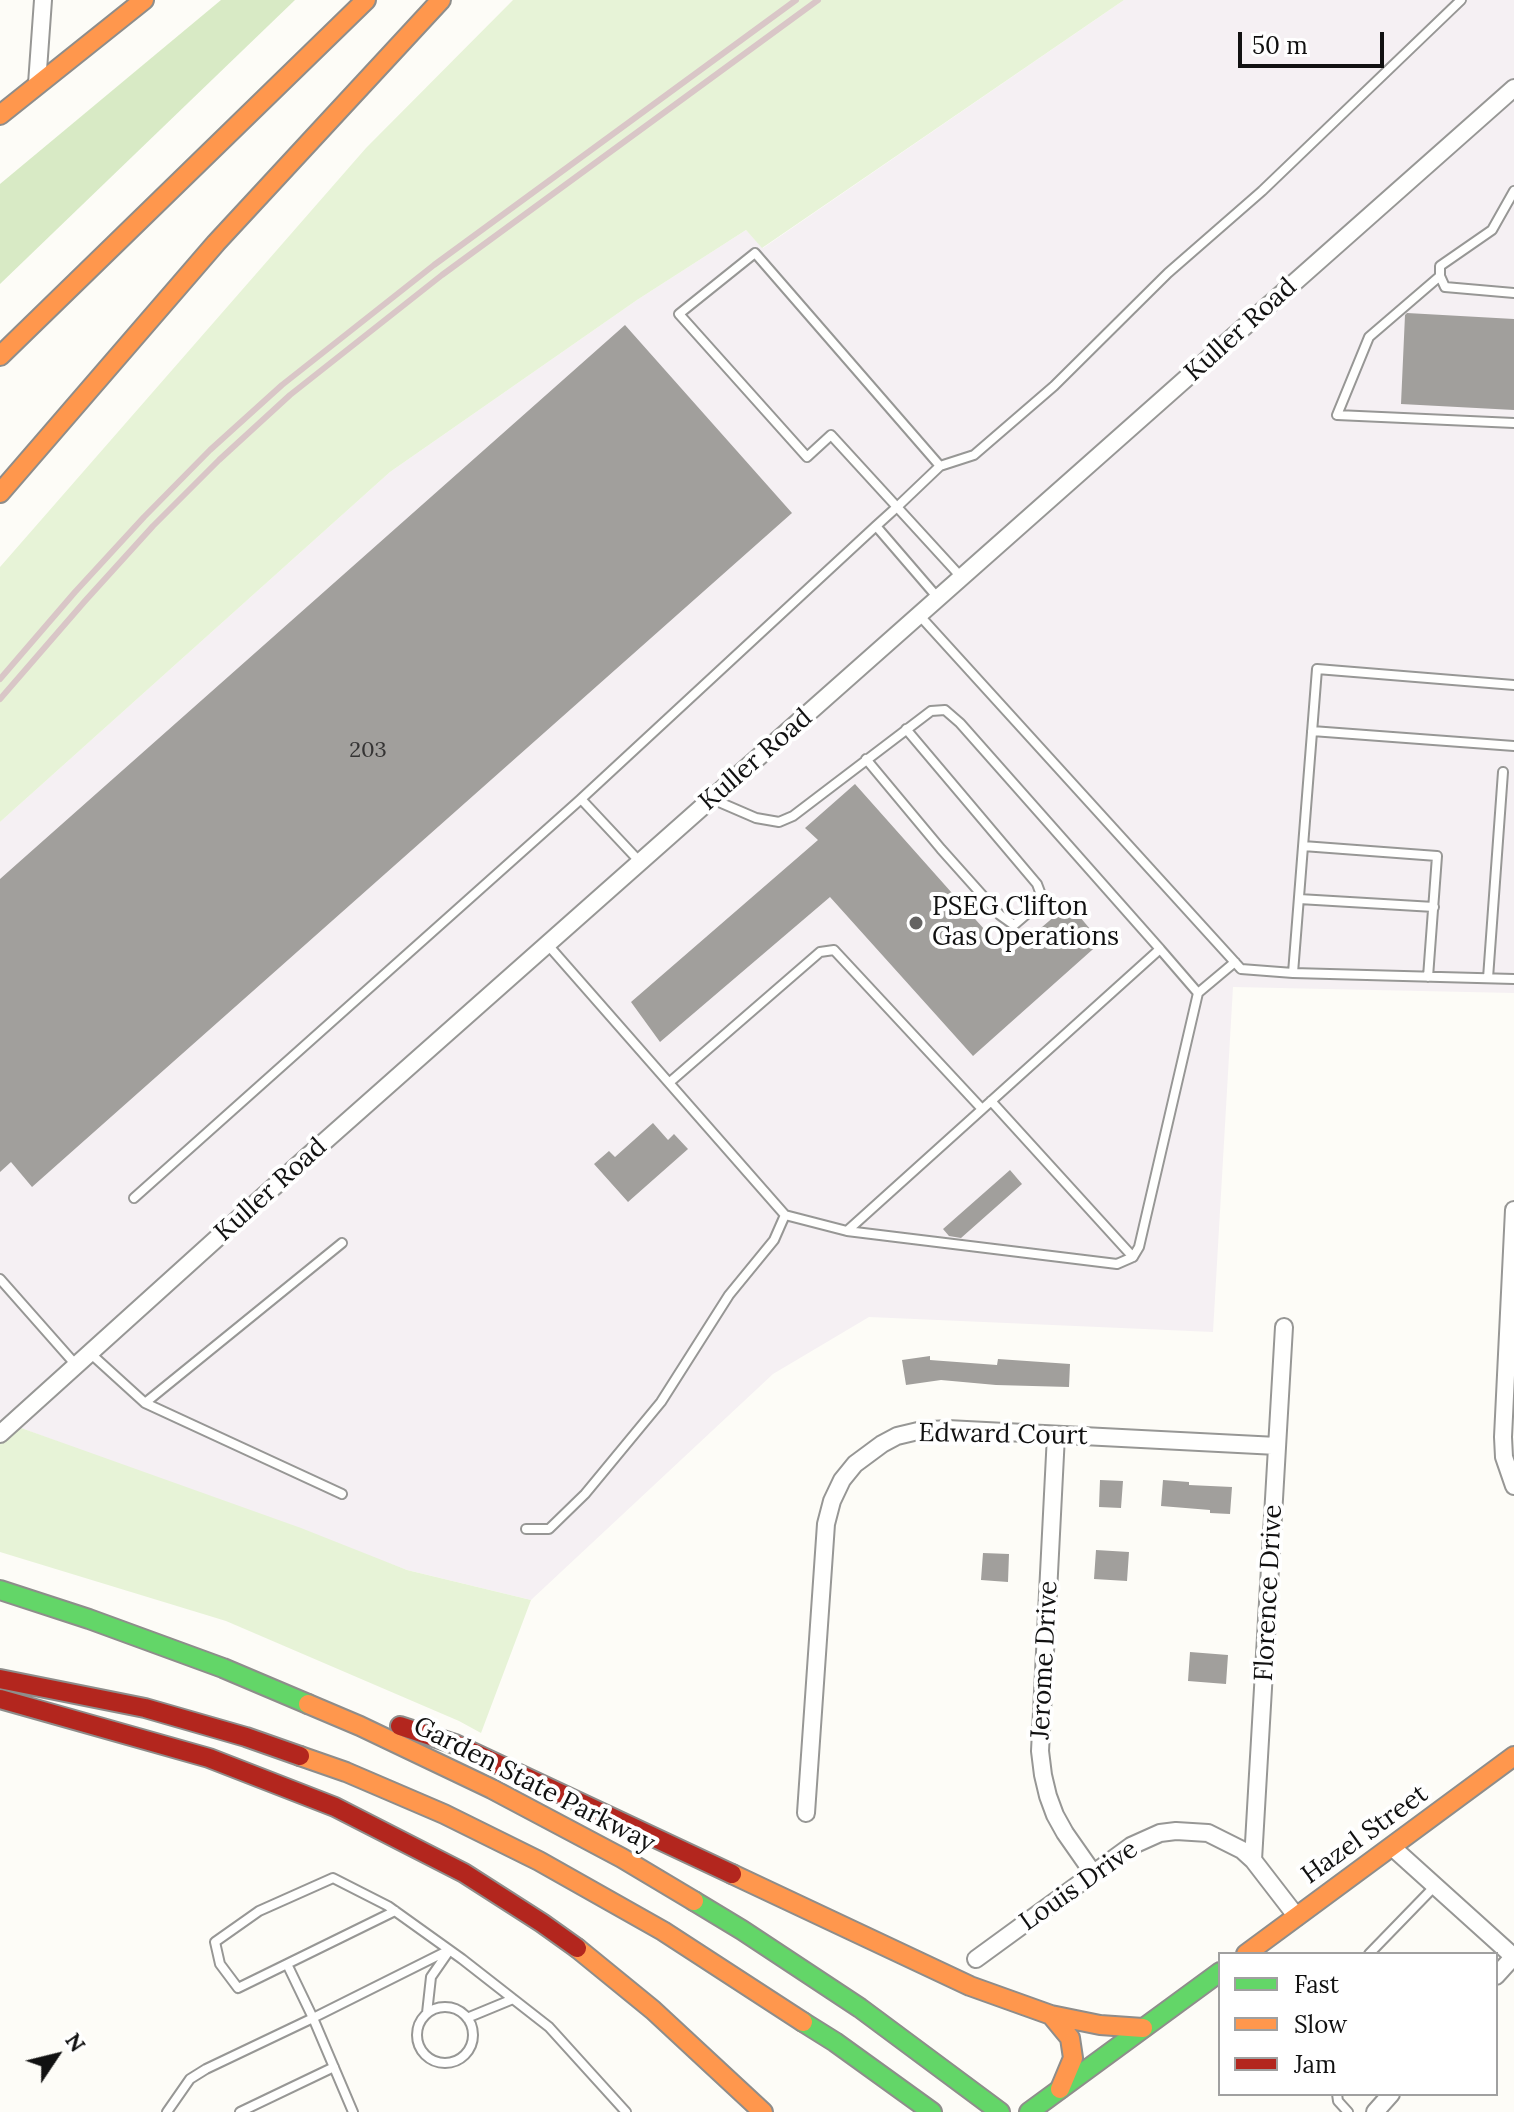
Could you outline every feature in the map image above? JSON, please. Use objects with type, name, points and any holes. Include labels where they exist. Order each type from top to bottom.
[{"type":"main road","points":[[0,115],[144,0]]},
{"type":"main road","points":[[0,356],[366,0]]},
{"type":"main road","points":[[2,491],[216,243],[441,0]]},
{"type":"main road","points":[[0,344],[100,257]]},
{"type":"main road","name":"Garden State Parkway","points":[[0,1590],[223,1668],[360,1726],[492,1789],[696,1901],[917,2049],[1000,2112]]},
{"type":"main road","points":[[223,1668],[455,1744],[970,1986],[1051,2015],[1100,2025],[1143,2028]]},
{"type":"main road","points":[[0,1679],[145,1708],[246,1737],[346,1772],[444,1814],[539,1861],[663,1931],[835,2042],[932,2112]]},
{"type":"main road","points":[[0,1699],[209,1758],[274,1782],[346,1812],[464,1873],[531,1915],[595,1961],[763,2112]]},
{"type":"main road","name":"Hazel Street","points":[[1249,1952],[1514,1756]]},
{"type":"main road","points":[[1029,2112],[1218,1973]]},
{"type":"main road","points":[[1051,2015],[1070,2038],[1073,2058],[1060,2089]]},
{"type":"street","points":[[37,84],[43,0]]},
{"type":"street","name":"Kuller Road","points":[[0,1434],[1514,88]]},
{"type":"street","points":[[1514,1210],[1503,1437],[1504,1457],[1514,1486]]},
{"type":"street","name":"Florence Drive","points":[[1253,1860],[1284,1327]]},
{"type":"street","name":"Edward Court","points":[[806,1813],[826,1524],[842,1480],[855,1464],[897,1436],[947,1429],[1277,1446]]},
{"type":"street","name":"Jerome Drive","points":[[1056,1435],[1041,1763],[1055,1815],[1093,1873]]},
{"type":"street","name":"Louis Drive","points":[[976,1959],[1131,1846],[1160,1833],[1208,1833],[1234,1846],[1253,1860],[1297,1917]]},
{"type":"street","points":[[1392,1847],[1514,1956],[1498,1974]]},
{"type":"street","points":[[1375,2112],[1389,2096]]},
{"type":"lane","points":[[134,1198],[581,799],[940,466],[974,455],[1054,386],[1168,273],[1262,191],[1461,0]]},
{"type":"lane","points":[[1514,191],[1492,230],[1440,266],[1445,287],[1514,293]]},
{"type":"lane","points":[[940,466],[755,253],[679,314],[807,457],[831,435],[962,579]]},
{"type":"lane","points":[[1440,276],[1369,337],[1337,415],[1514,423]]},
{"type":"lane","points":[[876,526],[939,599]]},
{"type":"lane","points":[[920,616],[1241,969],[1514,979]]},
{"type":"lane","points":[[1293,973],[1317,669],[1514,685]]},
{"type":"lane","points":[[712,799],[756,818],[779,822],[793,816],[931,711],[945,710],[960,723],[1198,993]]},
{"type":"lane","points":[[866,759],[1000,915],[1014,925],[1043,900],[1037,884],[906,729]]},
{"type":"lane","points":[[1312,731],[1514,746]]},
{"type":"lane","points":[[1488,978],[1503,772]]},
{"type":"lane","points":[[581,799],[640,863]]},
{"type":"lane","points":[[1303,846],[1437,856],[1428,977]]},
{"type":"lane","points":[[1299,899],[1434,907]]},
{"type":"lane","points":[[548,945],[785,1215],[847,1231],[1117,1264],[1133,1257],[1139,1247],[1198,993],[1235,962]]},
{"type":"lane","points":[[847,1231],[1160,949]]},
{"type":"lane","points":[[670,1082],[820,952],[834,950],[982,1109]]},
{"type":"lane","points":[[991,1101],[1133,1257]]},
{"type":"lane","points":[[526,1529],[549,1529],[585,1494],[661,1402],[729,1295],[774,1240],[785,1215]]},
{"type":"lane","points":[[145,1403],[342,1243]]},
{"type":"lane","points":[[0,1279],[76,1365]]},
{"type":"lane","points":[[90,1353],[145,1403],[342,1494]]},
{"type":"lane","points":[[395,1911],[238,1988],[220,1964],[215,1942],[259,1911],[333,1878],[395,1911],[549,2027],[626,2112]]},
{"type":"lane","points":[[1371,1952],[1435,1886]]},
{"type":"lane","points":[[427,2013],[431,1977],[449,1950]]},
{"type":"lane","points":[[167,2112],[190,2079],[206,2069],[449,1950]]},
{"type":"lane","points":[[287,1964],[353,2112]]},
{"type":"lane","points":[[467,2018],[513,1999]]},
{"type":"lane","points":[[435,2008],[452,2008],[467,2018],[473,2034],[467,2052],[460,2058],[442,2062],[433,2060],[420,2047],[417,2029],[427,2013],[435,2008]]},
{"type":"lane","points":[[240,2112],[334,2067]]},
{"type":"shaded area","points":[[1124,0],[1514,0],[1514,993],[1233,987],[1213,1332],[869,1317],[773,1374],[531,1600],[407,1570],[10,1424],[0,1423],[0,822],[390,472],[637,300],[746,230],[763,248]]},
{"type":"green space","points":[[221,0],[295,0],[0,284],[0,184]]},
{"type":"green space","points":[[513,0],[1124,0],[762,248],[746,230],[637,300],[390,472],[0,822],[0,567],[366,148]]},
{"type":"green space","points":[[0,1423],[301,1528],[407,1570],[531,1600],[481,1733],[226,1621],[0,1552]]},
{"type":"building","points":[[1407,313],[1514,319],[1514,410],[1401,404]]},
{"type":"building","points":[[625,325],[792,513],[32,1187],[11,1162],[0,1172],[0,879]]},
{"type":"building","name":"PSEG Clifton Gas Operations","points":[[855,784],[1008,956],[1069,904],[1101,942],[973,1056],[830,897],[660,1042],[631,1002],[818,840],[805,828]]},
{"type":"building","points":[[653,1123],[668,1140],[674,1134],[688,1149],[628,1202],[594,1164],[609,1151],[615,1157]]},
{"type":"building","points":[[1010,1170],[1022,1184],[961,1238],[949,1236],[943,1229]]},
{"type":"building","points":[[930,1356],[930,1360],[997,1365],[998,1359],[1070,1364],[1069,1387],[941,1380],[906,1385],[902,1360]]},
{"type":"building","points":[[1100,1480],[1123,1481],[1121,1508],[1099,1507]]},
{"type":"building","points":[[1163,1480],[1232,1487],[1230,1514],[1161,1506]]},
{"type":"building","points":[[1096,1550],[1129,1552],[1127,1581],[1094,1579]]},
{"type":"building","points":[[983,1553],[1009,1554],[1008,1582],[981,1580]]},
{"type":"building","points":[[1190,1652],[1228,1655],[1226,1684],[1188,1681]]},
{"type":"railway","points":[[0,679],[144,517],[210,450],[282,385],[434,265],[796,0]]},
{"type":"railway","points":[[0,699],[153,526],[290,395],[442,275],[818,0]]},
{"type":"traffic: fast","points":[[0,1590],[223,1668],[308,1704]]},
{"type":"traffic: fast","points":[[694,1901],[860,2008],[1000,2112]]},
{"type":"traffic: fast","points":[[1029,2112],[1218,1973]]},
{"type":"traffic: fast","points":[[803,2022],[932,2112]]},
{"type":"traffic: slow","points":[[0,115],[144,0]]},
{"type":"traffic: slow","points":[[0,356],[366,0]]},
{"type":"traffic: slow","points":[[0,493],[216,243],[441,0]]},
{"type":"traffic: slow","points":[[308,1704],[492,1789],[622,1858],[694,1901]]},
{"type":"traffic: slow","points":[[300,1756],[444,1814],[539,1861],[663,1931],[803,2022]]},
{"type":"traffic: slow","points":[[1249,1952],[1514,1756]]},
{"type":"traffic: slow","points":[[732,1874],[970,1986],[1051,2015],[1100,2025],[1143,2028]]},
{"type":"traffic: slow","points":[[577,1948],[653,2010],[763,2112]]},
{"type":"traffic: slow","points":[[1051,2015],[1070,2038],[1073,2058],[1060,2089]]},
{"type":"traffic: jam","points":[[0,1679],[145,1708],[300,1756]]},
{"type":"traffic: jam","points":[[0,1699],[209,1758],[335,1807],[464,1873],[577,1948]]},
{"type":"traffic: jam","points":[[400,1726],[455,1744],[732,1874]]},
{"type":"place","name":"PSEG Clifton Gas Operations","points":[[916,923]]}]
